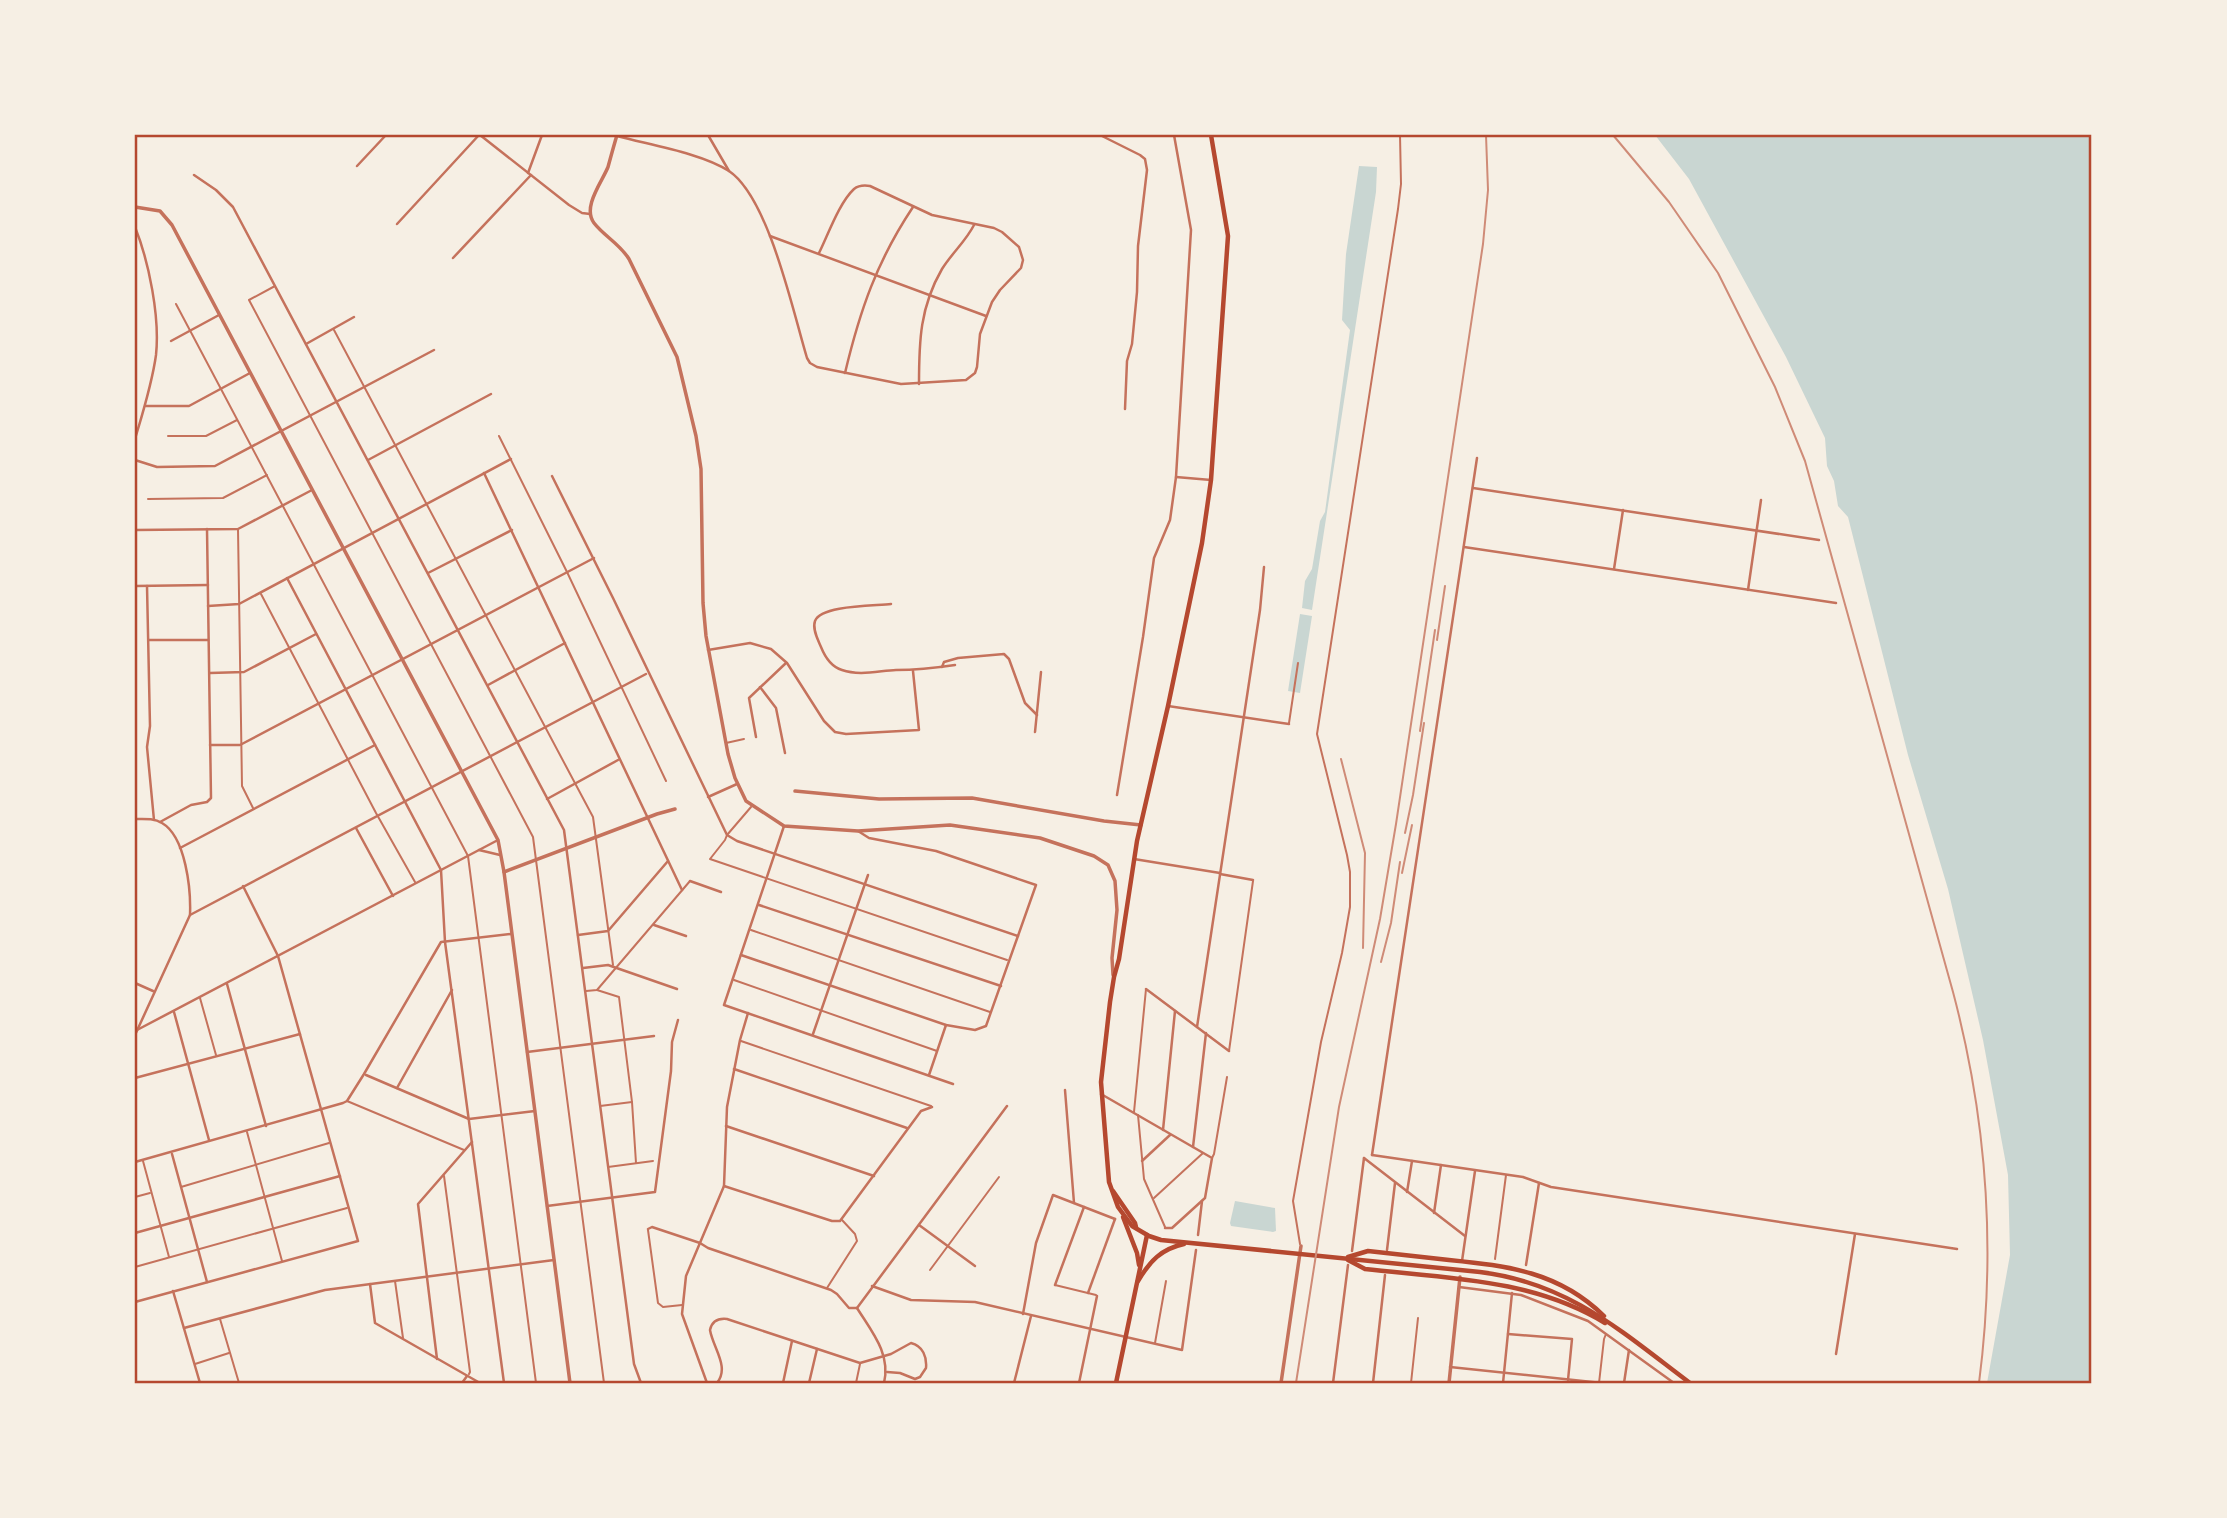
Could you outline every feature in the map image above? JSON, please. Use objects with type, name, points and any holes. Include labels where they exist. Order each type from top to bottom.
[{"type":"main road","points":[[1136,1227],[1109,1182],[1101,1094],[1114,977],[1134,859],[1202,543],[1212,480],[1228,236],[1211,135]]},
{"type":"main road","points":[[1113,1191],[1113,1197],[1132,1226],[1161,1240],[1480,1272],[1519,1279],[1569,1298],[1633,1340],[1690,1383]]},
{"type":"main road","points":[[1122,1213],[1137,1253],[1139,1269]]},
{"type":"main road","points":[[1116,1383],[1147,1235]]},
{"type":"main road","points":[[1136,1284],[1147,1266],[1158,1255],[1171,1248],[1193,1243]]},
{"type":"main road","points":[[1346,1258],[1354,1252],[1368,1251],[1504,1266],[1533,1273],[1555,1281],[1598,1310],[1612,1326]]},
{"type":"main road","points":[[1346,1258],[1351,1265],[1365,1269],[1460,1278],[1530,1291],[1612,1326]]},
{"type":"street","points":[[357,166],[386,135]]},
{"type":"street","points":[[397,224],[480,135],[578,211],[590,214]]},
{"type":"street","points":[[453,258],[529,174],[542,135]]},
{"type":"street","points":[[729,171],[704,159],[617,135],[590,214],[595,224],[622,249],[632,264],[681,369],[701,469],[703,603],[708,650],[725,743],[737,784],[752,807],[784,826],[858,831],[950,825],[1040,838],[1102,860],[1112,871],[1116,892],[1116,932],[1112,958],[1114,977]]},
{"type":"street","points":[[708,135],[729,171],[747,190],[771,236],[808,361],[817,367],[891,383],[919,384],[966,380],[977,367],[980,334],[986,316],[1000,290],[1021,268],[1023,254],[1019,247],[994,228],[932,215],[863,185],[857,187],[841,208],[819,253]]},
{"type":"street","points":[[1100,135],[1132,149],[1146,162],[1147,180],[1138,246],[1132,344],[1127,360],[1125,409]]},
{"type":"street","points":[[1117,795],[1154,558],[1170,520],[1176,477],[1191,230],[1174,135]]},
{"type":"street","points":[[194,175],[216,190],[233,207],[564,830],[611,1198],[634,1364],[640,1383]]},
{"type":"street","points":[[135,207],[154,209],[169,219],[498,840],[570,1383]]},
{"type":"street","points":[[845,373],[875,274],[913,207]]},
{"type":"street","points":[[919,384],[920,329],[931,295],[942,270],[974,225]]},
{"type":"street","points":[[135,227],[147,272],[155,322],[156,355],[135,439]]},
{"type":"street","points":[[771,236],[986,316]]},
{"type":"street","points":[[171,341],[219,315]]},
{"type":"street","points":[[306,344],[354,317]]},
{"type":"street","points":[[135,460],[158,467],[215,466],[434,350]]},
{"type":"street","points":[[145,406],[189,406],[250,373]]},
{"type":"street","points":[[368,460],[491,394]]},
{"type":"street","points":[[135,420],[140,422]]},
{"type":"street","points":[[1372,1155],[1477,458]]},
{"type":"street","points":[[208,606],[239,604],[511,459]]},
{"type":"street","points":[[485,473],[682,890]]},
{"type":"street","points":[[552,475],[727,835],[1018,936]]},
{"type":"street","points":[[1176,477],[1212,480]]},
{"type":"street","points":[[1473,488],[1819,540]]},
{"type":"street","points":[[135,530],[238,529],[312,490]]},
{"type":"street","points":[[1748,590],[1761,500]]},
{"type":"street","points":[[1614,569],[1623,510]]},
{"type":"street","points":[[160,822],[191,805],[209,801],[207,530]]},
{"type":"street","points":[[428,573],[512,530]]},
{"type":"street","points":[[1464,547],[1836,603]]},
{"type":"street","points":[[210,745],[240,745],[594,558]]},
{"type":"street","points":[[1197,1027],[1260,610],[1264,567]]},
{"type":"street","points":[[287,578],[441,870],[446,942],[504,1383]]},
{"type":"street","points":[[135,586],[208,585]]},
{"type":"street","points":[[147,586],[150,726],[147,747],[154,820]]},
{"type":"street","points":[[891,604],[835,609],[816,620],[815,628],[821,647],[829,661],[837,668],[853,673],[913,671],[955,665]]},
{"type":"street","points":[[209,673],[240,672],[316,634]]},
{"type":"street","points":[[149,640],[208,640]]},
{"type":"street","points":[[488,685],[565,643]]},
{"type":"street","points":[[708,650],[755,643],[771,649],[787,663],[824,722],[835,732],[846,734],[919,730],[913,671]]},
{"type":"street","points":[[942,667],[944,662],[958,657],[1004,654],[1009,659],[1026,703],[1037,715]]},
{"type":"street","points":[[756,737],[749,698],[787,663]]},
{"type":"street","points":[[1035,732],[1041,672]]},
{"type":"street","points":[[190,915],[646,674]]},
{"type":"street","points":[[760,687],[776,708],[785,753]]},
{"type":"street","points":[[1168,706],[1289,724]]},
{"type":"street","points":[[180,848],[375,745]]},
{"type":"street","points":[[547,799],[619,759]]},
{"type":"street","points":[[708,797],[737,784]]},
{"type":"street","points":[[796,791],[879,799],[972,797],[1104,821],[1141,825]]},
{"type":"street","points":[[504,872],[647,817],[675,809]]},
{"type":"street","points":[[135,819],[160,822],[173,833],[180,848],[188,881],[190,915],[135,1035]]},
{"type":"street","points":[[784,826],[724,1005],[953,1084]]},
{"type":"street","points":[[356,828],[393,896]]},
{"type":"street","points":[[741,954],[946,1025],[979,1030],[986,1026],[1036,885],[936,851],[869,838],[858,831]]},
{"type":"street","points":[[136,1030],[498,840]]},
{"type":"street","points":[[479,850],[501,855]]},
{"type":"street","points":[[1134,859],[1254,880]]},
{"type":"street","points":[[577,935],[608,931],[668,861]]},
{"type":"street","points":[[813,1036],[868,875]]},
{"type":"street","points":[[690,881],[721,892]]},
{"type":"street","points":[[135,1302],[358,1241],[278,956],[243,886]]},
{"type":"street","points":[[758,904],[1001,986]]},
{"type":"street","points":[[654,925],[686,936]]},
{"type":"street","points":[[135,1162],[321,1111],[347,1101],[441,942],[512,933]]},
{"type":"street","points":[[582,968],[608,965],[677,989]]},
{"type":"street","points":[[135,983],[153,991]]},
{"type":"street","points":[[227,983],[266,1126]]},
{"type":"street","points":[[1146,989],[1229,1051]]},
{"type":"street","points":[[397,1088],[452,990]]},
{"type":"street","points":[[1163,1130],[1175,1011]]},
{"type":"street","points":[[174,1012],[210,1142]]},
{"type":"street","points":[[707,1383],[682,1314],[682,1305],[686,1276],[724,1186],[727,1107],[748,1013]]},
{"type":"street","points":[[547,1206],[655,1192],[671,1071],[672,1042],[678,1020]]},
{"type":"street","points":[[929,1076],[946,1025]]},
{"type":"street","points":[[1193,1147],[1206,1033]]},
{"type":"street","points":[[135,1078],[300,1034]]},
{"type":"street","points":[[527,1052],[654,1036]]},
{"type":"street","points":[[734,1069],[908,1128]]},
{"type":"street","points":[[364,1074],[469,1119],[535,1111]]},
{"type":"street","points":[[1065,1090],[1074,1203]]},
{"type":"street","points":[[1101,1094],[1212,1158],[1207,1191],[1202,1201],[1198,1235]]},
{"type":"street","points":[[857,1308],[1007,1106]]},
{"type":"street","points":[[724,1186],[838,1222],[921,1111],[932,1107]]},
{"type":"street","points":[[726,1126],[874,1176]]},
{"type":"street","points":[[1142,1161],[1171,1134]]},
{"type":"street","points":[[437,1359],[418,1204],[472,1142]]},
{"type":"street","points":[[172,1152],[207,1282]]},
{"type":"street","points":[[1364,1158],[1372,1155],[1475,1170],[1551,1187],[1958,1249]]},
{"type":"street","points":[[1364,1158],[1465,1236]]},
{"type":"street","points":[[1354,1252],[1364,1158]]},
{"type":"street","points":[[1407,1192],[1412,1161]]},
{"type":"street","points":[[1434,1213],[1441,1165]]},
{"type":"street","points":[[1462,1262],[1475,1170]]},
{"type":"street","points":[[135,1233],[340,1177]]},
{"type":"street","points":[[1387,1250],[1395,1182]]},
{"type":"street","points":[[1526,1265],[1539,1183]]},
{"type":"street","points":[[1023,1314],[1036,1243],[1053,1195],[1115,1219]]},
{"type":"street","points":[[1165,1228],[1172,1228],[1202,1201]]},
{"type":"street","points":[[1055,1285],[1084,1207]]},
{"type":"street","points":[[1088,1293],[1115,1219],[1122,1213]]},
{"type":"street","points":[[918,1224],[975,1266]]},
{"type":"street","points":[[648,1229],[652,1227],[827,1288],[837,1294],[849,1308],[857,1308]]},
{"type":"street","points":[[1836,1354],[1855,1234]]},
{"type":"street","points":[[1281,1383],[1301,1246]]},
{"type":"street","points":[[872,1286],[911,1300],[962,1300],[1182,1350],[1196,1250]]},
{"type":"street","points":[[184,1328],[310,1293],[554,1260]]},
{"type":"street","points":[[1333,1383],[1351,1265]]},
{"type":"street","points":[[1373,1383],[1385,1275]]},
{"type":"street","points":[[1449,1383],[1460,1278]]},
{"type":"street","points":[[369,1284],[375,1323],[480,1383]]},
{"type":"street","points":[[1459,1287],[1512,1293],[1588,1321],[1674,1383]]},
{"type":"street","points":[[173,1291],[200,1383]]},
{"type":"street","points":[[1503,1383],[1512,1293]]},
{"type":"street","points":[[1079,1383],[1097,1296]]},
{"type":"street","points":[[857,1308],[885,1356],[887,1372],[884,1383]]},
{"type":"street","points":[[1014,1383],[1031,1316]]},
{"type":"street","points":[[717,1383],[722,1377],[723,1369],[710,1335],[711,1326],[715,1321],[727,1318],[860,1363],[898,1351],[908,1344],[914,1344],[923,1351],[926,1363],[924,1373],[915,1379],[896,1372],[887,1372]]},
{"type":"street","points":[[1508,1334],[1572,1339],[1568,1380]]},
{"type":"street","points":[[783,1383],[792,1341]]},
{"type":"street","points":[[809,1383],[817,1349]]},
{"type":"street","points":[[1624,1383],[1629,1350]]},
{"type":"street","points":[[1450,1367],[1601,1383]]},
{"type":"street","points":[[462,1383],[467,1376]]},
{"type":"lane","points":[[1301,1246],[1293,1201],[1321,1042],[1350,907],[1348,855],[1317,734],[1398,209],[1401,184],[1400,135]]},
{"type":"lane","points":[[275,286],[249,300],[533,837],[604,1383]]},
{"type":"lane","points":[[176,304],[468,856],[536,1383]]},
{"type":"lane","points":[[333,329],[593,817],[615,967]]},
{"type":"lane","points":[[168,436],[206,436],[237,419]]},
{"type":"lane","points":[[499,436],[666,781]]},
{"type":"lane","points":[[148,499],[223,498],[267,475]]},
{"type":"lane","points":[[238,529],[242,786],[253,809]]},
{"type":"lane","points":[[260,593],[416,883]]},
{"type":"lane","points":[[1289,724],[1298,663]]},
{"type":"lane","points":[[725,743],[744,739]]},
{"type":"lane","points":[[752,807],[710,859],[1010,961]]},
{"type":"lane","points":[[1229,1051],[1254,880]]},
{"type":"lane","points":[[597,990],[690,881]]},
{"type":"lane","points":[[749,929],[991,1013]]},
{"type":"lane","points":[[733,980],[937,1051]]},
{"type":"lane","points":[[1133,1113],[1146,989]]},
{"type":"lane","points":[[584,991],[597,990],[619,997],[632,1102],[636,1163]]},
{"type":"lane","points":[[201,998],[216,1056]]},
{"type":"lane","points":[[740,1040],[932,1107]]},
{"type":"lane","points":[[1212,1158],[1227,1077]]},
{"type":"lane","points":[[347,1101],[465,1150]]},
{"type":"lane","points":[[599,1106],[632,1102]]},
{"type":"lane","points":[[1138,1115],[1144,1180],[1165,1228]]},
{"type":"lane","points":[[247,1131],[282,1261]]},
{"type":"lane","points":[[181,1187],[330,1143]]},
{"type":"lane","points":[[1153,1199],[1203,1153]]},
{"type":"lane","points":[[142,1160],[170,1258]]},
{"type":"lane","points":[[607,1167],[653,1161]]},
{"type":"lane","points":[[444,1175],[470,1372],[467,1376]]},
{"type":"lane","points":[[1495,1259],[1506,1175]]},
{"type":"lane","points":[[930,1270],[999,1177]]},
{"type":"lane","points":[[135,1197],[151,1192]]},
{"type":"lane","points":[[135,1267],[348,1208]]},
{"type":"lane","points":[[827,1288],[857,1241],[855,1234],[842,1220]]},
{"type":"lane","points":[[648,1229],[658,1303],[663,1307],[682,1305]]},
{"type":"lane","points":[[395,1281],[403,1339]]},
{"type":"lane","points":[[1154,1344],[1166,1281]]},
{"type":"lane","points":[[1055,1285],[1097,1296]]},
{"type":"lane","points":[[219,1318],[239,1383]]},
{"type":"lane","points":[[1411,1383],[1418,1318]]},
{"type":"lane","points":[[1601,1383],[1604,1339],[1607,1333]]},
{"type":"lane","points":[[195,1364],[230,1352]]},
{"type":"lane","points":[[856,1383],[860,1363]]},
{"type":"shaded area","points":[[1655,135],[2092,135],[2092,1383],[1987,1383],[2010,1255],[2008,1175],[1983,1040],[1948,889],[1908,755],[1848,517],[1838,506],[1834,481],[1827,466],[1825,438],[1786,357],[1689,179]]},
{"type":"shaded area","points":[[1359,166],[1377,167],[1376,192],[1312,610],[1302,608],[1305,581],[1312,569],[1320,521],[1325,512],[1350,330],[1342,320],[1346,254]]},
{"type":"shaded area","points":[[1300,614],[1312,616],[1300,693],[1288,691]]},
{"type":"shaded area","points":[[1235,1201],[1275,1208],[1276,1231],[1231,1226]]},
{"type":"railway","points":[[1296,1383],[1339,1107],[1380,919],[1396,824],[1483,244],[1488,190],[1486,135]]},
{"type":"railway","points":[[1613,135],[1669,202],[1718,273],[1775,387],[1805,461],[1965,1040],[1981,1137],[1985,1186],[1987,1285],[1979,1383]]},
{"type":"railway","points":[[1437,640],[1445,586]]},
{"type":"railway","points":[[1420,731],[1435,630]]},
{"type":"railway","points":[[1405,833],[1424,723]]},
{"type":"railway","points":[[1341,759],[1365,853],[1363,948]]},
{"type":"railway","points":[[1402,873],[1412,825]]},
{"type":"railway","points":[[1381,962],[1391,923],[1400,862]]}]
